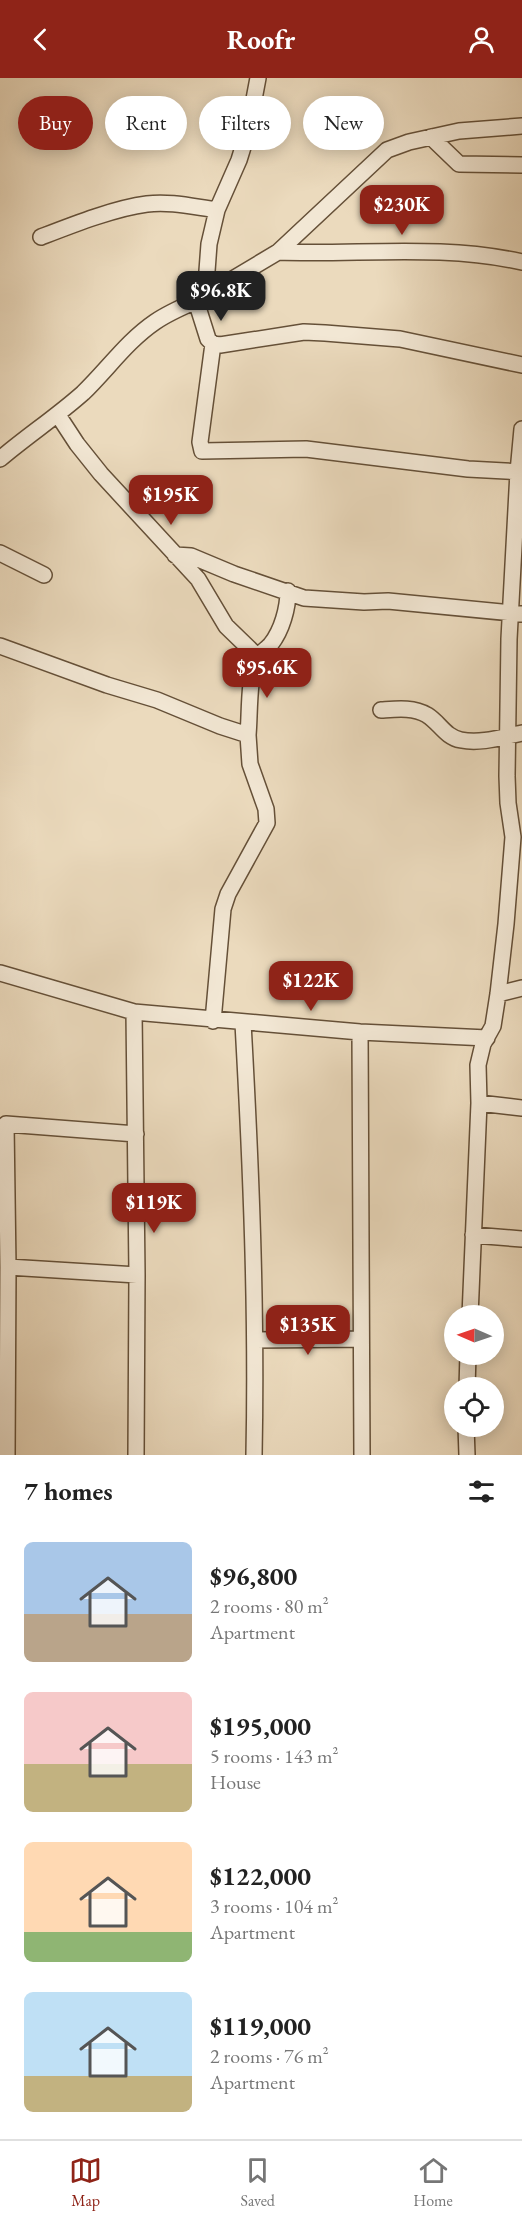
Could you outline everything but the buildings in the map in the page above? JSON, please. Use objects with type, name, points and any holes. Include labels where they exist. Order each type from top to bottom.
[{"type":"street","points":[[258,78],[248,131],[239,160],[217,210],[209,244],[200,299],[208,339],[213,344],[220,345],[304,333],[400,339],[522,365]]},
{"type":"street","points":[[0,459],[31,433],[58,415],[153,323],[200,299],[278,252],[387,150],[459,131],[522,126]]},
{"type":"street","points":[[431,137],[459,164],[522,165]]},
{"type":"street","points":[[41,237],[87,220],[147,204],[171,204],[217,210]]},
{"type":"street","points":[[278,252],[465,254],[522,262]]},
{"type":"street","points":[[213,344],[200,442],[202,451],[306,449],[468,469],[520,472]]},
{"type":"street","points":[[58,415],[101,474],[198,579],[226,626],[258,657]]},
{"type":"street","points":[[470,1305],[480,1054],[493,1026],[517,837],[508,804],[515,735],[522,429]]},
{"type":"street","points":[[0,553],[44,575]]},
{"type":"street","points":[[175,555],[191,556],[234,574],[304,598],[364,602],[388,601],[516,613]]},
{"type":"street","points":[[213,1021],[223,909],[228,894],[267,823],[266,809],[250,764],[248,735],[253,675],[258,657],[273,642],[288,604],[288,591]]},
{"type":"street","points":[[0,646],[107,685],[157,700],[248,735]]},
{"type":"street","points":[[381,710],[408,708],[427,715],[447,735],[460,740],[479,742],[515,735]]},
{"type":"street","points":[[0,973],[134,1012],[213,1021],[360,1032],[487,1038]]},
{"type":"street","points":[[498,994],[522,988]]},
{"type":"street","points":[[134,1012],[137,1275],[136,1455]]},
{"type":"street","points":[[243,1023],[252,1168],[255,1455]]},
{"type":"street","points":[[360,1032],[362,1455]]},
{"type":"street","points":[[479,1103],[522,1108]]},
{"type":"street","points":[[7,1455],[8,1267],[3,1124],[136,1134]]},
{"type":"street","points":[[473,1235],[522,1239]]},
{"type":"street","points":[[8,1267],[137,1275]]},
{"type":"street","points":[[255,1340],[361,1339]]},
{"type":"street","points":[[466,1437],[467,1455]]}]
